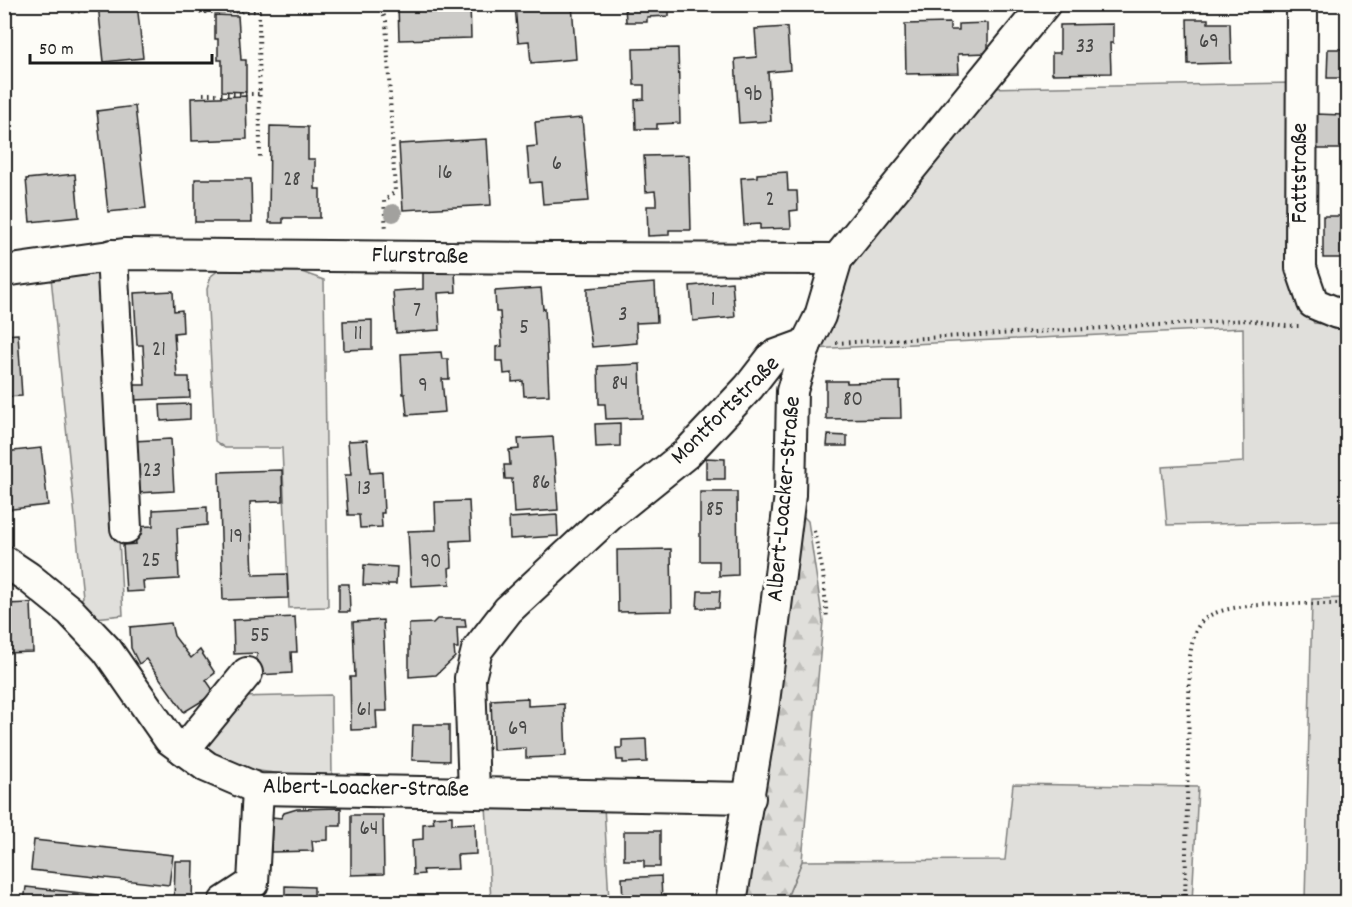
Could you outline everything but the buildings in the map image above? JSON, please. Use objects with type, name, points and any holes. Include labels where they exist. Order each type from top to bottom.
[{"type":"street","name":"Montfortstraße","points":[[474,792],[470,678],[477,650],[508,610],[609,516],[686,454],[749,387],[773,356],[806,344],[820,316],[837,259],[1045,4]]},
{"type":"street","name":"Fattstraße","points":[[1302,4],[1301,268],[1313,303],[1337,313],[1347,311]]},
{"type":"street","name":"Flurstraße","points":[[4,271],[112,255],[135,254],[565,259],[837,259]]},
{"type":"street","points":[[112,255],[126,528]]},
{"type":"street","name":"Albert-Loacker-Straße","points":[[731,903],[765,702],[790,495],[792,391],[806,344]]},
{"type":"street","name":"Albert-Loacker-Straße","points":[[4,561],[70,611],[107,650],[169,740],[207,767],[258,789],[750,798]]},
{"type":"street","points":[[184,750],[247,673]]},
{"type":"street","points":[[224,903],[256,893],[258,789]]},
{"type":"path","points":[[379,4],[386,21],[395,192],[384,201],[386,236]]},
{"type":"path","points":[[72,12],[99,9]]},
{"type":"path","points":[[199,12],[259,11],[260,161]]},
{"type":"path","points":[[203,94],[260,94]]},
{"type":"path","points":[[806,344],[1248,320],[1286,326],[1309,325]]},
{"type":"path","points":[[790,495],[801,504],[812,520],[823,573],[827,619]]},
{"type":"path","points":[[1185,903],[1190,656],[1194,635],[1205,618],[1227,609],[1263,605],[1347,604]]},
{"type":"green space","points":[[1294,83],[1302,299],[1314,323],[1347,326],[1347,521],[1167,525],[1162,467],[1244,462],[1243,328],[812,349],[858,248],[986,88]]},
{"type":"green space","points":[[223,267],[296,270],[324,280],[328,607],[289,608],[282,448],[225,448],[215,441],[207,289],[211,276]]},
{"type":"green space","points":[[105,270],[123,615],[95,618],[80,601],[83,597],[51,277]]},
{"type":"green space","points":[[796,509],[808,521],[823,621],[802,861],[785,902],[747,902],[796,533]]},
{"type":"green space","points":[[1347,598],[1347,902],[1305,902],[1312,599]]},
{"type":"green space","points":[[331,695],[332,776],[264,772],[232,763],[202,745],[241,697]]},
{"type":"green space","points":[[1013,784],[1198,787],[1192,902],[785,902],[802,861],[1005,860]]},
{"type":"green space","points":[[486,804],[604,805],[609,902],[491,902]]}]
